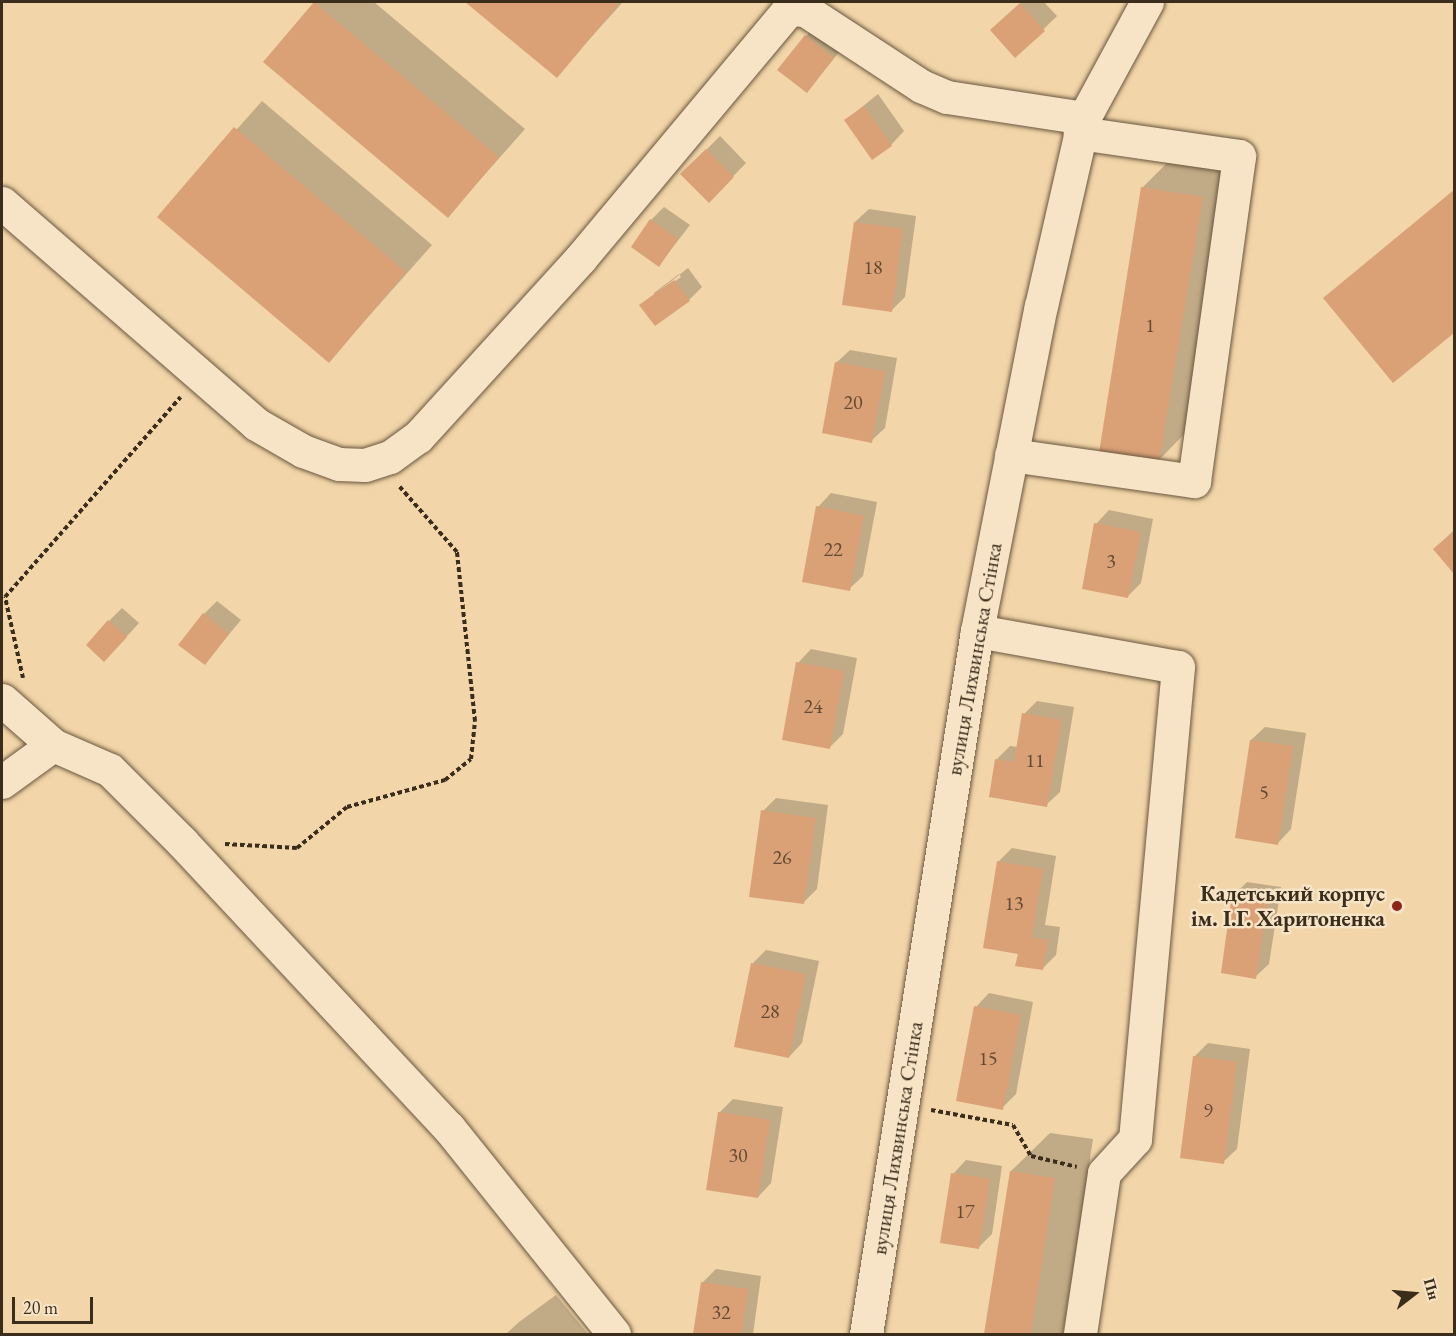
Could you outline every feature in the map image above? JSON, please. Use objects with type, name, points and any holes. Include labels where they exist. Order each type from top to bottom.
[{"type":"street","name":"вулиця Лихвинська Стінка","points":[[866,1335],[977,631],[1011,455],[1082,126],[1147,2]]},
{"type":"street","points":[[2,203],[256,424],[303,451],[339,464],[365,465],[390,457],[418,437],[580,259],[789,9],[805,10],[921,86],[947,97],[1239,156],[1194,480],[1011,455]]},
{"type":"street","points":[[977,631],[1178,667],[1135,1139],[1104,1173],[1080,1335]]},
{"type":"street","points":[[2,700],[53,746],[110,770],[182,842],[448,1128],[614,1335]]},
{"type":"street","points":[[2,782],[53,746]]},
{"type":"path","points":[[26,720],[22,664],[5,597],[200,375]]},
{"type":"path","points":[[182,842],[297,848],[347,807],[445,780],[471,759],[475,721],[457,552],[401,493],[390,457]]},
{"type":"path","points":[[902,1105],[1014,1125],[1031,1156],[1104,1173]]},
{"type":"building","points":[[314,2],[499,157],[448,218],[263,62]]},
{"type":"building","points":[[465,2],[614,2],[618,5],[557,78]]},
{"type":"building","points":[[1020,3],[1045,31],[1015,58],[990,30]]},
{"type":"building","points":[[805,35],[834,58],[807,93],[777,70]]},
{"type":"building","points":[[864,106],[892,146],[872,160],[844,120]]},
{"type":"building","points":[[234,127],[406,272],[329,363],[157,217]]},
{"type":"building","points":[[706,149],[734,177],[709,203],[680,174]]},
{"type":"building","points":[[1141,187],[1203,197],[1159,462],[1099,453]]},
{"type":"building","points":[[1454,190],[1454,333],[1393,383],[1323,298]]},
{"type":"building","points":[[650,219],[678,239],[659,267],[631,247]]},
{"type":"building","points":[[854,222],[903,229],[892,312],[842,305]]},
{"type":"building","points":[[674,280],[690,301],[655,326],[639,305]]},
{"type":"building","points":[[835,362],[885,371],[872,443],[822,433]]},
{"type":"building","points":[[816,506],[864,516],[850,591],[802,582]]},
{"type":"building","points":[[1094,523],[1141,532],[1128,598],[1082,589]]},
{"type":"building","points":[[1454,531],[1454,574],[1433,549]]},
{"type":"building","points":[[203,613],[229,634],[205,665],[178,645]]},
{"type":"building","points":[[108,620],[127,637],[104,662],[86,645]]},
{"type":"building","points":[[796,662],[844,671],[830,749],[782,740]]},
{"type":"building","points":[[1022,713],[1062,720],[1047,807],[989,797],[995,759],[1014,762]]},
{"type":"building","points":[[1250,740],[1293,746],[1278,845],[1235,838]]},
{"type":"building","points":[[761,810],[816,818],[804,904],[749,897]]},
{"type":"building","points":[[997,861],[1043,869],[1032,938],[1048,940],[1043,970],[1015,966],[1018,954],[983,948]]},
{"type":"building","points":[[1232,894],[1268,900],[1256,979],[1221,973]]},
{"type":"building","points":[[751,963],[806,974],[789,1058],[734,1047]]},
{"type":"building","points":[[974,1006],[1021,1015],[1003,1110],[956,1101]]},
{"type":"building","points":[[1193,1056],[1237,1062],[1224,1164],[1180,1158]]},
{"type":"building","points":[[718,1112],[770,1120],[758,1198],[706,1190]]},
{"type":"building","points":[[1010,1171],[1055,1178],[1031,1334],[984,1334]]},
{"type":"building","points":[[951,1173],[990,1179],[979,1249],[940,1243]]},
{"type":"building","points":[[701,1282],[748,1289],[742,1334],[693,1334]]},
{"type":"place","name":"Кадетський корпус ім. І.Г. Харитоненка","points":[[1397,906]]}]
